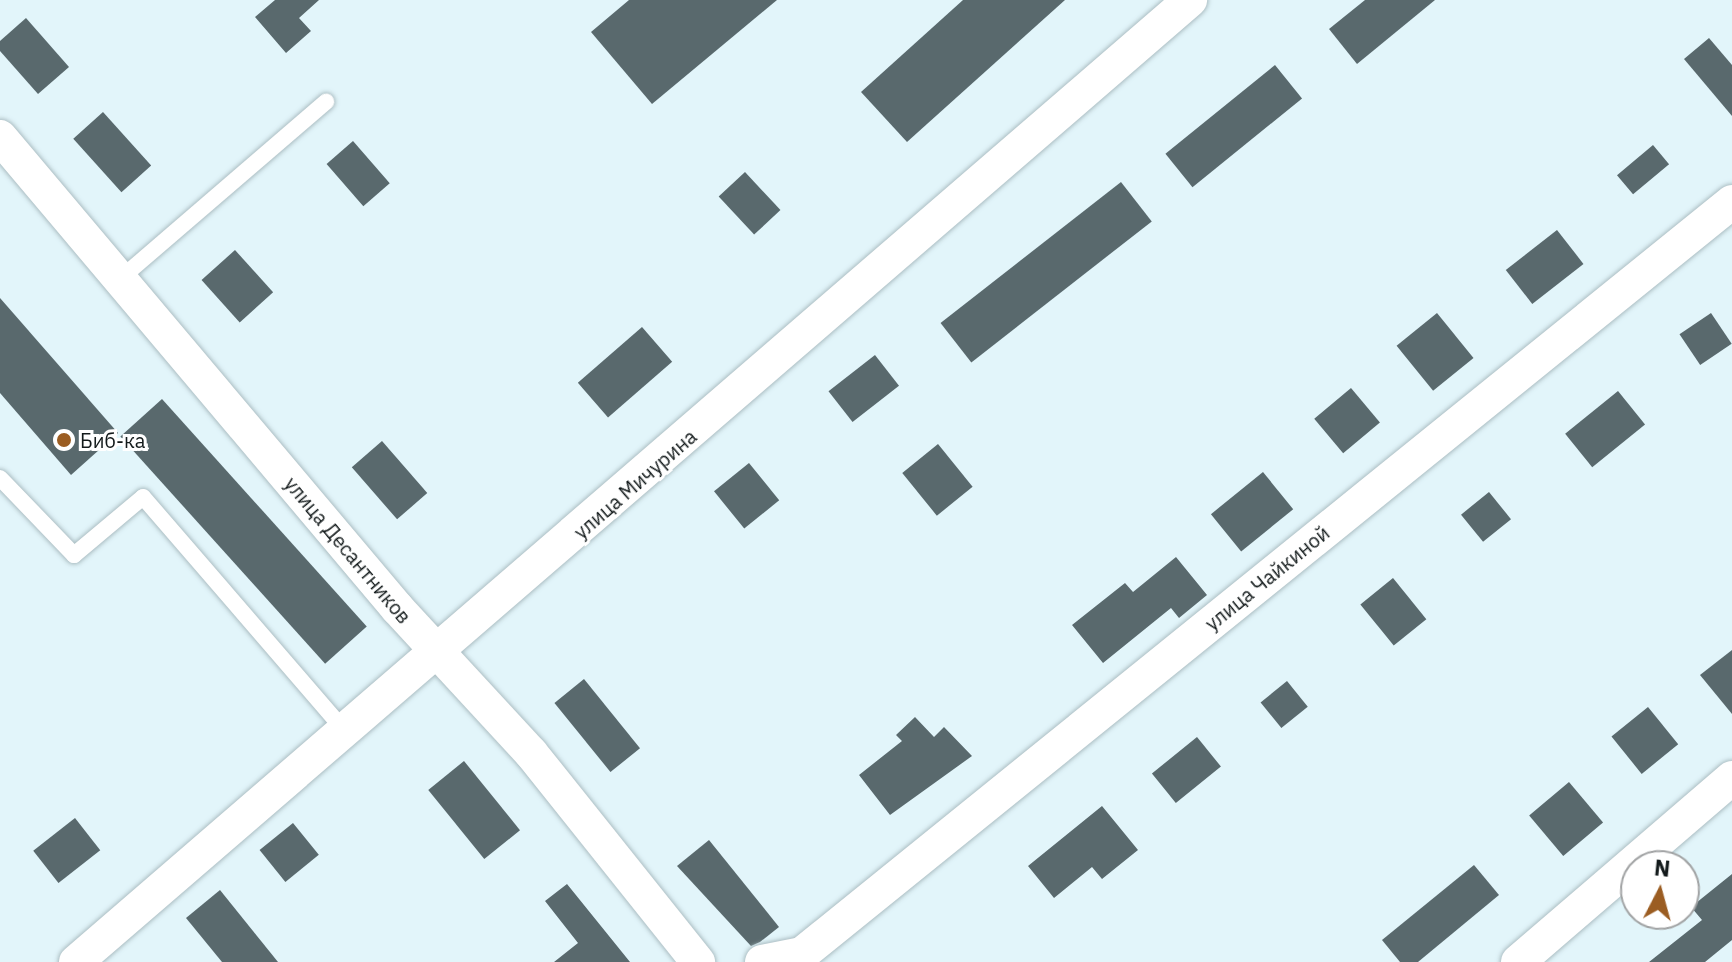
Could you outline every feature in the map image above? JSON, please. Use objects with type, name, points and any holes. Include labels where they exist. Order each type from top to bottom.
[{"type":"street","name":"улица Мичурина","points":[[76,962],[439,655],[1190,0]]},
{"type":"street","name":"улица Десантников","points":[[0,137],[439,655],[531,753],[698,962]]},
{"type":"street","name":"улица Чайкиной","points":[[762,962],[799,958],[1732,202]]},
{"type":"street","points":[[1518,962],[1732,778]]},
{"type":"lane","points":[[120,279],[326,102]]},
{"type":"lane","points":[[0,478],[74,555],[143,497],[347,733]]},
{"type":"building","points":[[275,0],[319,0],[299,18],[311,31],[286,53],[255,17]]},
{"type":"building","points":[[629,0],[777,0],[652,104],[591,32]]},
{"type":"building","points":[[963,0],[1065,0],[907,142],[861,92]]},
{"type":"building","points":[[1365,0],[1435,0],[1357,64],[1329,29]]},
{"type":"building","points":[[26,18],[69,67],[38,94],[0,51],[0,41]]},
{"type":"building","points":[[1709,38],[1732,65],[1732,116],[1684,59]]},
{"type":"building","points":[[1275,65],[1302,98],[1192,187],[1165,154]]},
{"type":"building","points":[[103,112],[151,166],[121,192],[73,139]]},
{"type":"building","points":[[353,141],[390,183],[363,206],[327,164]]},
{"type":"building","points":[[1653,145],[1669,164],[1633,194],[1617,175]]},
{"type":"building","points":[[745,172],[780,210],[754,235],[719,197]]},
{"type":"building","points":[[1121,182],[1152,221],[971,362],[941,323]]},
{"type":"building","points":[[1557,230],[1583,264],[1532,304],[1506,270]]},
{"type":"building","points":[[235,250],[273,292],[240,322],[202,280]]},
{"type":"building","points":[[0,298],[118,433],[71,475],[0,393]]},
{"type":"building","points":[[1437,313],[1474,358],[1433,391],[1397,346]]},
{"type":"building","points":[[1711,313],[1732,344],[1700,365],[1679,334]]},
{"type":"building","points":[[642,327],[672,362],[608,417],[578,383]]},
{"type":"building","points":[[875,355],[899,386],[853,422],[829,391]]},
{"type":"building","points":[[1351,388],[1380,422],[1343,453],[1314,419]]},
{"type":"building","points":[[1618,391],[1645,424],[1592,467],[1565,434]]},
{"type":"building","points":[[162,399],[367,626],[325,664],[120,436]]},
{"type":"building","points":[[382,441],[427,493],[397,519],[352,467]]},
{"type":"building","points":[[938,444],[973,487],[937,516],[902,473]]},
{"type":"building","points":[[749,463],[779,500],[744,529],[714,491]]},
{"type":"building","points":[[1263,472],[1293,509],[1241,551],[1211,514]]},
{"type":"building","points":[[1489,492],[1511,519],[1483,542],[1461,515]]},
{"type":"building","points":[[1176,557],[1207,595],[1179,618],[1171,608],[1103,663],[1072,625],[1125,583],[1133,592]]},
{"type":"building","points":[[1393,578],[1426,619],[1394,646],[1360,604]]},
{"type":"building","points":[[1732,650],[1732,714],[1700,675]]},
{"type":"building","points":[[584,679],[640,748],[610,772],[554,703]]},
{"type":"building","points":[[1287,681],[1308,707],[1281,728],[1261,702]]},
{"type":"building","points":[[1648,707],[1678,744],[1642,774],[1611,737]]},
{"type":"building","points":[[915,717],[934,737],[944,727],[972,756],[890,815],[859,775],[902,741],[896,735]]},
{"type":"building","points":[[1197,737],[1221,767],[1176,803],[1152,774]]},
{"type":"building","points":[[464,761],[520,830],[484,859],[428,790]]},
{"type":"building","points":[[1569,782],[1603,823],[1563,856],[1529,815]]},
{"type":"building","points":[[1102,806],[1138,850],[1102,879],[1092,867],[1054,898],[1028,866]]},
{"type":"building","points":[[75,818],[100,850],[58,883],[33,851]]},
{"type":"building","points":[[293,823],[319,855],[285,882],[260,850]]},
{"type":"building","points":[[709,840],[779,927],[760,942],[751,946],[677,866]]},
{"type":"building","points":[[1474,865],[1499,895],[1418,962],[1400,962],[1382,940]]},
{"type":"building","points":[[1732,874],[1732,940],[1705,962],[1649,962],[1689,930],[1700,930],[1700,900]]},
{"type":"building","points":[[567,884],[630,962],[554,962],[578,943],[545,901]]},
{"type":"building","points":[[220,890],[278,962],[222,962],[186,918]]},
{"type":"place","name":"Биб-ка","points":[[64,440]]}]
